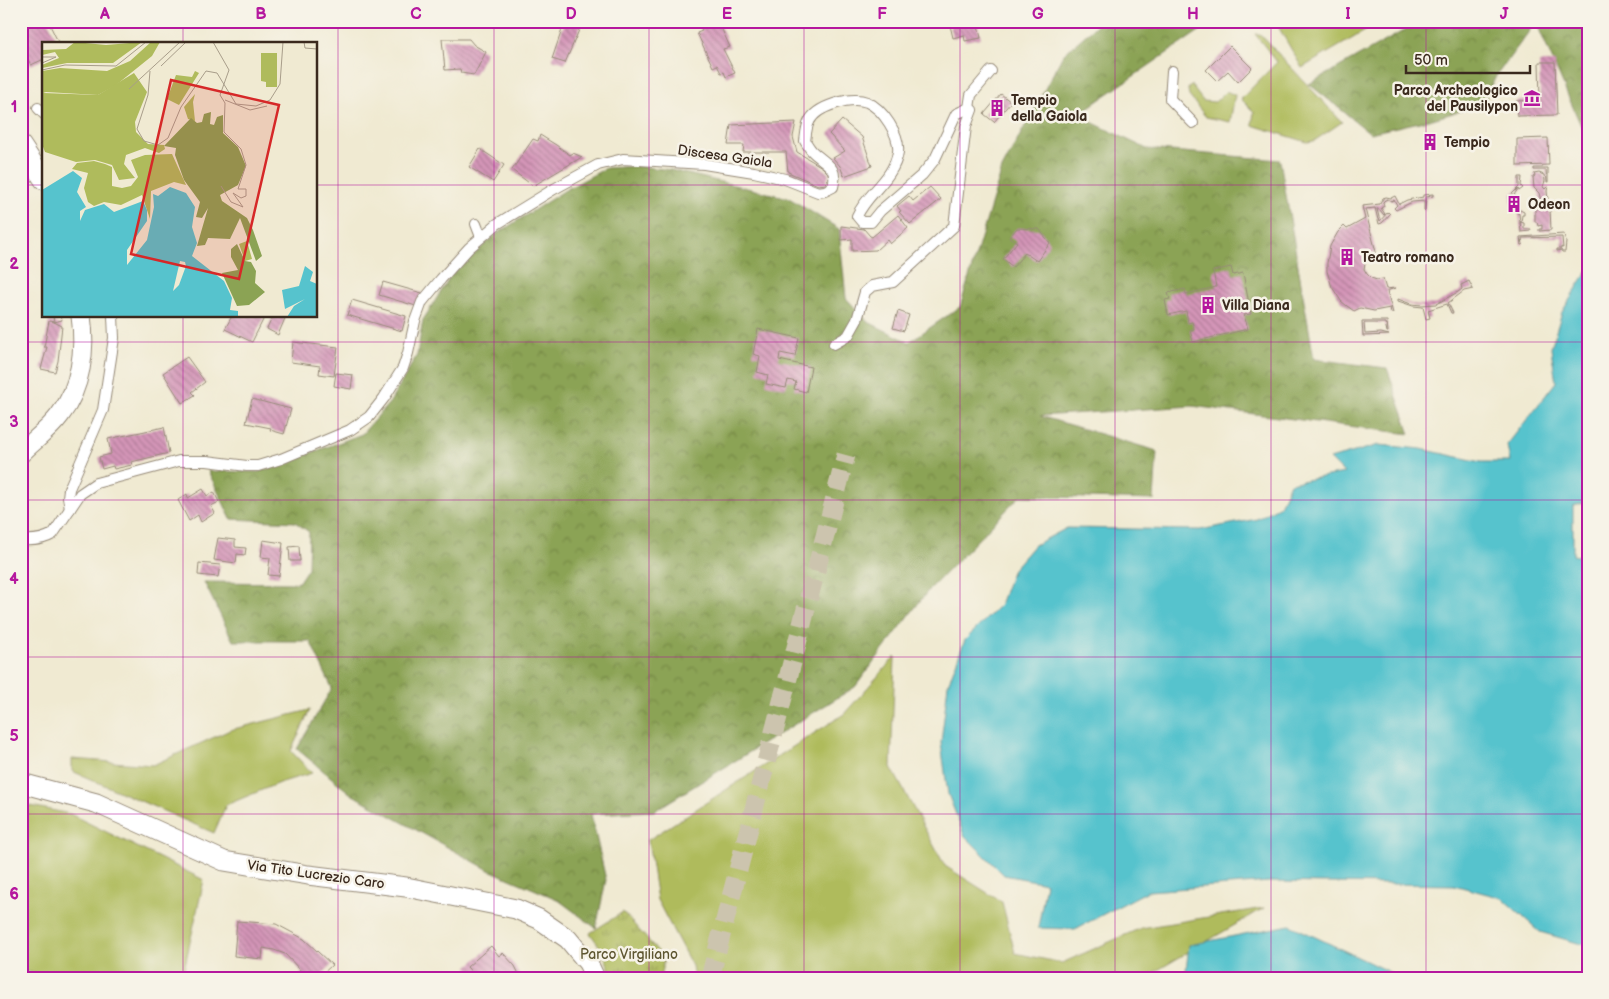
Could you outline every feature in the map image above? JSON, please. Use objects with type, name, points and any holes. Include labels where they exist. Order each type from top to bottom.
[{"type":"street","points":[[21,145],[42,177]]},
{"type":"street","points":[[21,453],[48,429],[61,414],[69,400],[78,378],[81,360],[83,341],[81,318]]},
{"type":"street","name":"Via Tito Lucrezio Caro","points":[[21,782],[96,803],[224,861],[308,875],[406,886],[516,909],[539,919],[568,939],[588,963],[595,978]]},
{"type":"lane","points":[[834,344],[848,336],[857,320],[865,292],[872,286],[893,282],[954,226],[966,126],[972,110],[969,108],[971,95],[991,71]]},
{"type":"lane","points":[[1172,71],[1170,99],[1193,123]]},
{"type":"lane","name":"Discesa Gaiola","points":[[21,540],[46,538],[58,528],[80,494],[96,483],[180,461],[207,461],[247,466],[269,464],[359,425],[376,409],[403,368],[415,320],[422,302],[441,279],[481,237],[497,224],[598,164],[623,159],[704,164],[746,170],[785,179],[818,192],[825,192],[833,187],[833,174],[827,163],[811,150],[805,141],[809,120],[835,103],[847,100],[868,102],[880,112],[894,129],[898,147],[898,154],[886,180],[857,216],[862,222],[871,222],[880,211],[922,175],[935,159],[956,114],[969,108]]},
{"type":"lane","points":[[476,224],[481,237]]},
{"type":"lane","points":[[70,509],[69,489],[103,410],[114,338],[113,318]]},
{"type":"green space","points":[[1101,21],[1214,21],[1077,115],[1147,149],[1280,160],[1314,359],[1387,368],[1410,434],[1192,406],[1040,416],[1157,451],[1154,500],[1020,496],[927,592],[855,687],[654,811],[591,814],[606,880],[596,928],[557,899],[489,870],[351,794],[297,749],[332,688],[310,641],[233,641],[204,582],[298,583],[308,568],[309,532],[295,522],[231,519],[208,471],[259,472],[362,434],[390,402],[417,355],[423,320],[452,274],[495,235],[567,189],[606,168],[637,166],[671,170],[789,198],[839,229],[846,298],[868,322],[909,342],[960,307],[1002,169],[1063,55]]},
{"type":"green space","points":[[1275,21],[1382,21],[1302,68]]},
{"type":"green space","points":[[1412,21],[1588,21],[1588,142],[1536,22],[1496,76],[1483,104],[1433,119],[1370,133],[1309,84],[1405,30]]},
{"type":"green space","points":[[1255,34],[1260,34],[1342,122],[1314,141],[1307,142],[1252,125],[1254,112],[1241,99],[1277,62]]},
{"type":"green space","points":[[1191,85],[1203,101],[1215,102],[1226,91],[1235,95],[1230,122],[1206,117],[1189,96],[1188,89]]},
{"type":"green space","points":[[895,657],[891,767],[945,866],[1002,902],[1015,953],[1062,963],[1141,928],[1264,908],[1144,978],[694,978],[692,966],[657,900],[648,840],[844,714]]},
{"type":"green space","points":[[310,710],[291,751],[312,773],[279,783],[226,805],[214,833],[72,771],[72,759],[153,765],[230,730]]},
{"type":"green space","points":[[21,804],[70,814],[204,880],[182,978],[69,978],[21,971]]},
{"type":"green space","name":"Parco Virgiliano","points":[[623,912],[664,958],[660,978],[613,978],[602,950],[590,933]]},
{"type":"water","points":[[1588,270],[1588,502],[1573,506],[1573,555],[1588,558],[1588,946],[1540,932],[1502,898],[1454,885],[1269,882],[1148,891],[1075,929],[1038,928],[1046,883],[1004,875],[964,835],[948,794],[941,743],[948,684],[965,640],[1000,605],[1013,569],[1033,546],[1067,528],[1200,530],[1257,519],[1280,506],[1290,483],[1344,473],[1330,459],[1379,445],[1421,449],[1481,462],[1510,462],[1507,445],[1556,382],[1551,348],[1562,312]]},
{"type":"water","points":[[1290,925],[1402,978],[1172,978],[1186,971],[1189,945]]},
{"type":"building","points":[[27,21],[48,21],[58,42],[42,42],[42,60],[31,65],[21,47],[21,24]]},
{"type":"building","points":[[565,21],[582,23],[565,63],[552,59]]},
{"type":"building","points":[[697,21],[718,21],[730,47],[723,49],[735,73],[726,77],[724,72],[721,73],[717,65],[713,67],[697,33],[702,31]]},
{"type":"building","points":[[949,21],[977,21],[981,38],[965,41],[964,35],[953,38]]},
{"type":"building","points":[[442,39],[469,39],[474,45],[486,52],[474,75],[461,73],[460,69],[445,70]]},
{"type":"building","points":[[1230,46],[1252,68],[1238,82],[1228,71],[1217,81],[1206,70]]},
{"type":"building","points":[[1539,62],[1555,62],[1557,115],[1517,116],[1516,101],[1540,100]]},
{"type":"building","name":"Tempio della Gaiola","points":[[1001,94],[1011,102],[994,122],[984,114]]},
{"type":"building","points":[[842,120],[862,137],[872,166],[844,176],[840,166],[833,158],[845,151],[829,134]]},
{"type":"building","points":[[796,122],[793,137],[797,152],[822,167],[829,174],[826,184],[818,185],[788,172],[786,152],[743,152],[744,145],[728,145],[731,125]]},
{"type":"building","points":[[540,135],[570,155],[573,153],[582,157],[533,186],[512,170],[533,139],[538,141]]},
{"type":"building","points":[[1548,138],[1549,165],[1517,166],[1517,139]]},
{"type":"building","points":[[480,149],[504,165],[493,182],[469,167]]},
{"type":"building","points":[[1534,168],[1548,168],[1548,182],[1546,170],[1534,170]]},
{"type":"building","points":[[1534,174],[1544,175],[1543,187],[1545,189],[1548,186],[1551,230],[1539,231],[1539,229],[1542,229],[1542,225],[1538,226],[1537,222],[1535,222],[1535,210],[1541,201],[1539,193],[1534,188],[1533,177],[1535,176]]},
{"type":"building","name":"Odeon","points":[[1519,177],[1522,177],[1521,186],[1523,188],[1519,191],[1518,189],[1514,195],[1516,196],[1515,206],[1519,211],[1524,212],[1521,222],[1519,214],[1514,210],[1511,203],[1512,194],[1519,187]]},
{"type":"building","points":[[930,187],[941,199],[910,224],[899,212],[901,211],[897,206],[909,196],[913,201]]},
{"type":"building","name":"Teatro romano","points":[[1433,194],[1433,196],[1426,197],[1425,211],[1424,201],[1412,202],[1396,210],[1394,208],[1397,205],[1394,200],[1385,200],[1383,202],[1384,206],[1381,208],[1385,214],[1377,209],[1380,221],[1388,212],[1390,214],[1379,224],[1375,208],[1365,209],[1376,252],[1366,258],[1364,269],[1371,278],[1383,279],[1386,289],[1395,288],[1387,291],[1393,313],[1391,313],[1390,308],[1374,311],[1360,308],[1354,311],[1347,306],[1341,301],[1332,287],[1327,271],[1330,246],[1338,232],[1344,226],[1347,229],[1365,219],[1362,206],[1380,204],[1383,198],[1386,197],[1391,198],[1395,196],[1399,204],[1407,200],[1423,197],[1423,195]]},
{"type":"building","points":[[898,215],[908,228],[890,244],[887,240],[876,250],[852,251],[852,239],[841,240],[841,226],[864,229],[872,237]]},
{"type":"building","points":[[1520,222],[1524,223],[1524,229],[1531,229],[1530,231],[1521,232]]},
{"type":"building","points":[[1017,228],[1039,229],[1050,243],[1037,261],[1025,253],[1013,267],[1003,259],[1017,242],[1009,237]]},
{"type":"building","points":[[1564,234],[1566,242],[1565,252],[1557,251],[1561,247],[1563,248],[1562,237],[1522,238],[1523,245],[1521,245],[1520,237]]},
{"type":"building","name":"Villa Diana","points":[[1231,267],[1233,275],[1243,273],[1251,314],[1244,315],[1248,329],[1193,342],[1190,330],[1194,329],[1192,322],[1188,323],[1186,311],[1168,315],[1165,300],[1170,299],[1168,293],[1185,289],[1186,294],[1216,287],[1213,271]]},
{"type":"building","points":[[1469,281],[1473,289],[1464,291],[1448,303],[1453,313],[1451,313],[1447,304],[1428,310],[1430,318],[1426,319],[1423,307],[1398,301],[1398,299],[1411,304],[1422,305],[1436,304],[1458,292],[1462,289],[1461,285]]},
{"type":"building","points":[[383,282],[422,293],[416,306],[379,295]]},
{"type":"building","points":[[352,300],[406,316],[402,331],[347,315]]},
{"type":"building","points":[[898,311],[909,315],[904,331],[893,328]]},
{"type":"building","points":[[53,318],[62,318],[62,320],[54,322]]},
{"type":"building","points":[[231,318],[264,318],[252,342],[225,329]]},
{"type":"building","points":[[272,318],[285,318],[278,335],[267,329]]},
{"type":"building","points":[[49,321],[62,326],[55,372],[41,369],[47,347],[44,347]]},
{"type":"building","points":[[1362,321],[1387,321],[1388,332],[1385,323],[1364,323],[1365,334],[1381,333],[1389,335],[1363,336]]},
{"type":"building","points":[[758,329],[799,338],[795,356],[780,353],[779,360],[811,367],[806,392],[794,389],[796,382],[788,380],[786,388],[766,384],[768,375],[757,372],[760,356],[753,354]]},
{"type":"building","points":[[293,342],[338,347],[334,376],[319,374],[320,366],[291,362]]},
{"type":"building","points":[[187,357],[205,382],[192,392],[195,395],[182,403],[163,373]]},
{"type":"building","points":[[336,373],[353,375],[351,389],[334,386]]},
{"type":"building","points":[[252,399],[291,409],[284,434],[270,430],[271,428],[246,423]]},
{"type":"building","points":[[164,427],[169,453],[131,462],[132,465],[114,469],[113,466],[102,469],[99,457],[111,454],[108,439]]},
{"type":"building","points":[[203,489],[207,496],[214,492],[219,502],[211,506],[215,513],[201,522],[198,515],[189,521],[178,500],[187,494],[188,498]]},
{"type":"building","points":[[218,538],[235,540],[235,547],[246,548],[245,555],[237,554],[236,563],[214,560]]},
{"type":"building","points":[[263,540],[283,543],[279,576],[268,575],[270,558],[261,557]]},
{"type":"building","points":[[299,546],[300,561],[290,561],[289,547]]},
{"type":"building","points":[[199,563],[220,565],[218,577],[198,575]]},
{"type":"building","points":[[237,921],[276,924],[304,939],[332,965],[318,978],[296,978],[302,972],[285,954],[274,950],[263,948],[262,959],[234,956]]},
{"type":"building","points":[[491,946],[499,956],[503,953],[515,966],[519,974],[515,978],[485,978],[480,972],[475,976],[467,967]]},
{"type":"tunnel","points":[[710,978],[846,455]]},
{"type":"place","name":"Parco Archeologico del Pausilypon","points":[[1532,98]]},
{"type":"place","name":"Tempio della Gaiola","points":[[997,108]]},
{"type":"place","name":"Tempio","points":[[1430,142]]},
{"type":"place","name":"Odeon","points":[[1514,204]]},
{"type":"place","name":"Teatro romano","points":[[1347,257]]},
{"type":"place","name":"Villa Diana","points":[[1208,305]]}]
